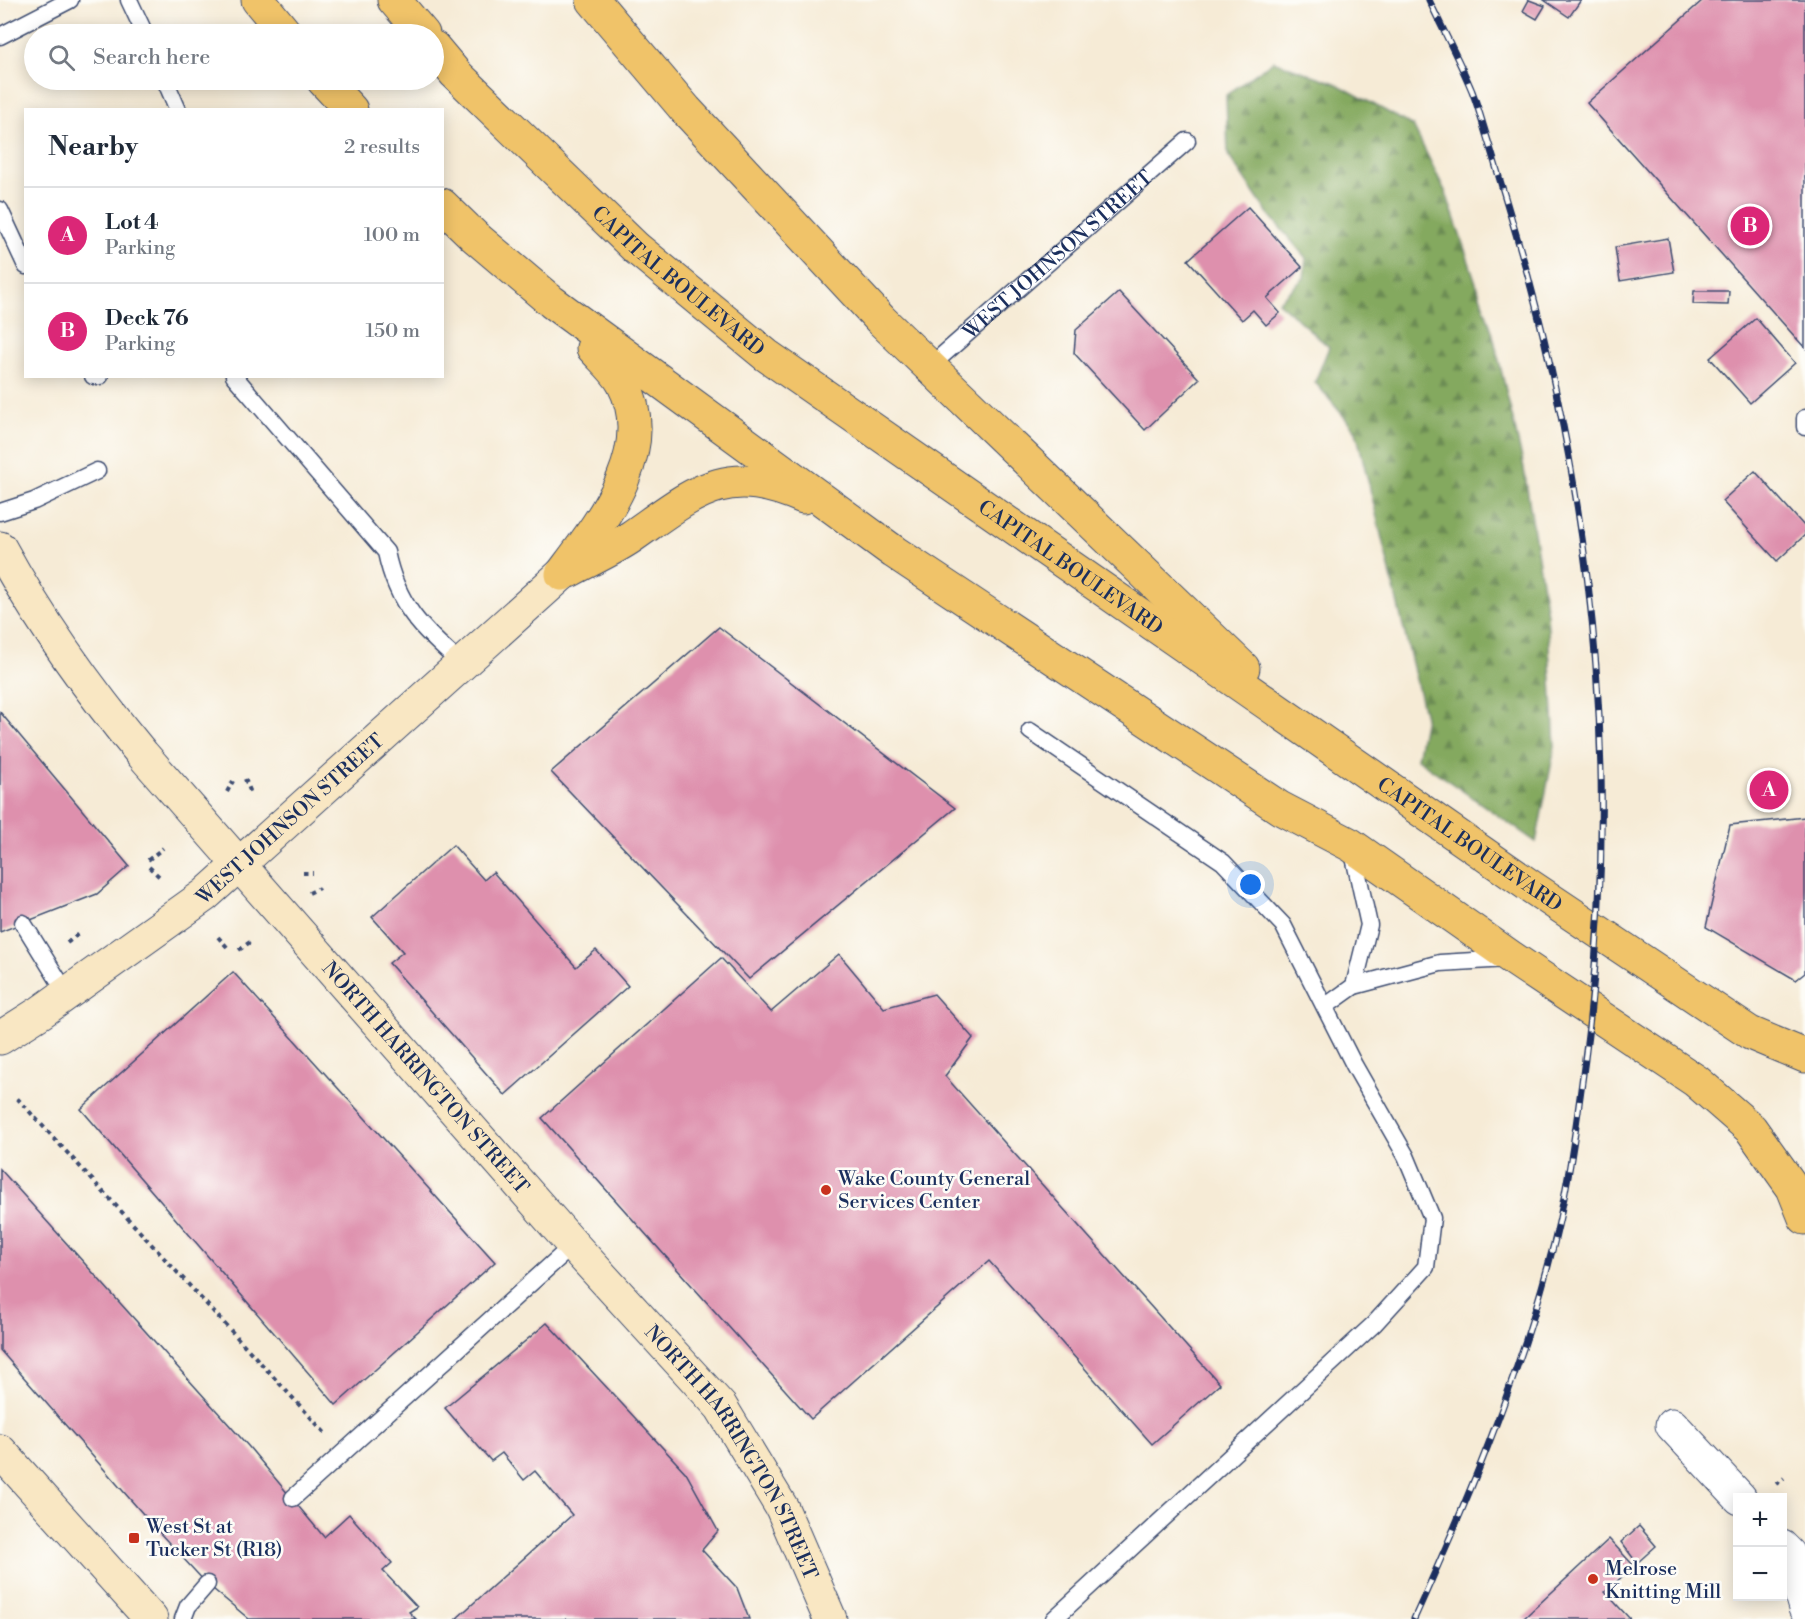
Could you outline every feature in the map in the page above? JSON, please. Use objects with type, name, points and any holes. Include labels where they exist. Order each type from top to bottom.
[{"type":"main road","points":[[258,0],[278,24]]},
{"type":"main road","points":[[394,0],[414,24]]},
{"type":"main road","points":[[593,0],[686,110],[929,367],[1323,743]]},
{"type":"main road","name":"CAPITAL BOULEVARD","points":[[444,60],[454,73],[636,248],[766,355],[1323,743],[1750,1033],[1805,1056]]},
{"type":"main road","points":[[332,90],[349,108]]},
{"type":"main road","points":[[444,207],[474,236],[552,302],[894,552],[1280,808],[1351,845],[1512,958],[1696,1081],[1751,1129],[1793,1188],[1805,1218]]},
{"type":"main road","points":[[552,302],[623,384],[630,403],[633,429],[628,462],[617,495],[562,574]]},
{"type":"main road","points":[[562,574],[627,540],[687,497],[720,485],[750,482],[768,485],[844,515]]},
{"type":"street","name":"NORTH HARRINGTON STREET","points":[[0,548],[51,635],[99,702],[573,1245],[721,1407],[782,1508],[830,1619]]},
{"type":"street","name":"WEST JOHNSON STREET","points":[[0,1038],[183,912],[240,864],[562,574]]},
{"type":"street","points":[[1671,1425],[1736,1493]]},
{"type":"street","points":[[0,1452],[151,1619]]},
{"type":"street","points":[[1792,1550],[1805,1608]]},
{"type":"lane","points":[[0,36],[70,0]]},
{"type":"lane","points":[[129,0],[141,24]]},
{"type":"lane","points":[[169,90],[177,108]]},
{"type":"lane","name":"WEST JOHNSON STREET","points":[[929,367],[1187,141]]},
{"type":"lane","points":[[0,210],[24,262]]},
{"type":"lane","points":[[236,378],[386,552],[392,581],[425,632],[462,664]]},
{"type":"lane","points":[[1805,418],[1805,427]]},
{"type":"lane","points":[[0,512],[34,501],[97,471]]},
{"type":"lane","points":[[1030,731],[1222,862],[1283,925],[1354,1065],[1406,1156],[1432,1218],[1426,1267],[1374,1324],[1054,1619]]},
{"type":"lane","points":[[1351,845],[1369,925],[1354,986]]},
{"type":"lane","points":[[23,923],[67,994]]},
{"type":"lane","points":[[1326,1006],[1354,986],[1440,963],[1512,958]]},
{"type":"lane","points":[[293,1498],[573,1245]]},
{"type":"lane","points":[[183,1619],[188,1606],[207,1584]]},
{"type":"path","points":[[245,779],[251,793]]},
{"type":"path","points":[[227,792],[233,781]]},
{"type":"path","points":[[148,860],[163,848]]},
{"type":"path","points":[[149,867],[162,879]]},
{"type":"path","points":[[303,873],[313,873]]},
{"type":"path","points":[[64,946],[78,934]]},
{"type":"path","points":[[218,937],[228,948]]},
{"type":"path","points":[[239,950],[250,942]]},
{"type":"path","points":[[17,1098],[344,1452]]},
{"type":"path","points":[[1776,1484],[1784,1478]]},
{"type":"green space","points":[[1273,61],[1335,83],[1413,126],[1446,193],[1492,331],[1523,463],[1547,614],[1555,746],[1536,842],[1417,759],[1425,717],[1356,431],[1315,382],[1329,347],[1278,302],[1304,278],[1306,258],[1266,211],[1228,155],[1226,95]]},
{"type":"building","points":[[1529,0],[1545,6],[1537,19],[1523,11]]},
{"type":"building","points":[[1544,0],[1581,0],[1569,17]]},
{"type":"building","points":[[1703,0],[1805,0],[1805,348],[1587,103]]},
{"type":"building","points":[[1248,207],[1302,267],[1267,298],[1280,313],[1266,325],[1253,310],[1242,320],[1188,260]]},
{"type":"building","points":[[1668,238],[1674,272],[1620,281],[1615,247]]},
{"type":"building","points":[[1694,291],[1729,291],[1728,305],[1693,304]]},
{"type":"building","points":[[1119,292],[1199,379],[1145,430],[1074,353],[1076,330]]},
{"type":"building","points":[[1756,318],[1795,363],[1750,403],[1710,358]]},
{"type":"building","points":[[1755,471],[1805,527],[1805,535],[1777,561],[1722,501]]},
{"type":"building","points":[[719,627],[955,808],[749,979],[551,772]]},
{"type":"building","points":[[0,712],[129,866],[97,894],[0,932]]},
{"type":"building","points":[[1805,817],[1805,973],[1796,980],[1706,927],[1730,825]]},
{"type":"building","points":[[453,845],[484,880],[493,872],[576,967],[596,950],[628,986],[505,1095],[389,963],[403,952],[372,917]]},
{"type":"building","name":"Wake County General Services Center","points":[[839,954],[884,1008],[934,994],[973,1038],[945,1076],[1220,1384],[1152,1444],[989,1261],[811,1419],[542,1118],[721,958],[771,1012]]},
{"type":"building","points":[[233,972],[495,1262],[336,1405],[81,1109]]},
{"type":"building","points":[[0,1169],[249,1447],[324,1537],[349,1514],[392,1563],[383,1571],[417,1607],[409,1612],[416,1619],[249,1619],[207,1584],[157,1530],[0,1350]]},
{"type":"building","points":[[547,1323],[686,1473],[718,1531],[702,1550],[737,1588],[749,1619],[456,1619],[572,1515],[535,1471],[524,1480],[502,1453],[491,1461],[445,1408]]},
{"type":"building","points":[[1639,1526],[1656,1546],[1637,1563],[1621,1542]]},
{"type":"building","name":"Melrose Knitting Mill","points":[[1609,1539],[1634,1566],[1605,1592],[1630,1619],[1523,1619]]},
{"type":"railway","points":[[1414,1619],[1471,1489],[1505,1401],[1555,1241],[1570,1163],[1585,1059],[1595,959],[1601,861],[1601,762],[1596,665],[1586,568],[1571,470],[1552,373],[1528,276],[1477,105],[1429,0]]},
{"type":"place","name":"Deck 76","points":[[1750,226]]},
{"type":"place","name":"Lot 4","points":[[1769,790]]},
{"type":"place","name":"Wake County General Services Center","points":[[826,1190]]},
{"type":"place","name":"West St at Tucker St (R18)","points":[[134,1538]]},
{"type":"place","name":"Melrose Knitting Mill","points":[[1593,1579]]}]
